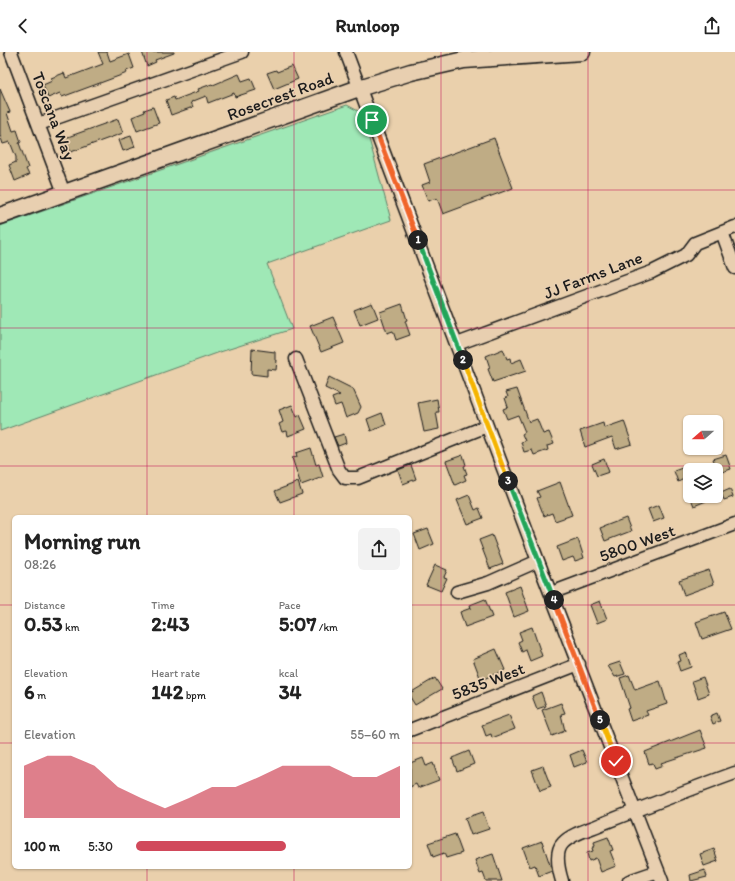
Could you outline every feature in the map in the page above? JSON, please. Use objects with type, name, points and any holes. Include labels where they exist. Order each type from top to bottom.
[{"type":"main road","name":"Rosecrest Road","points":[[0,216],[359,88],[411,72],[464,60],[571,52]]},
{"type":"street","name":"Toscana Way","points":[[11,52],[64,193]]},
{"type":"street","points":[[39,124],[242,52]]},
{"type":"street","points":[[346,52],[538,560],[660,876],[629,881]]},
{"type":"street","name":"JJ Farms Lane","points":[[457,344],[652,272],[686,255],[695,243],[735,227]]},
{"type":"street","points":[[722,232],[735,268]]},
{"type":"street","points":[[296,359],[339,470],[345,478],[358,478],[487,426]]},
{"type":"street","name":"5800 West","points":[[551,593],[735,524]]},
{"type":"street","points":[[457,592],[488,582],[538,560]]},
{"type":"street","name":"5835 West","points":[[412,729],[579,664]]},
{"type":"street","points":[[562,881],[558,858],[559,849],[562,843],[572,836],[635,810],[735,773]]},
{"type":"green space","points":[[347,105],[362,113],[391,220],[267,264],[292,329],[220,352],[0,431],[0,226]]},
{"type":"building","points":[[98,52],[107,52],[110,61],[129,54],[134,68],[126,71],[127,73],[62,97],[60,93],[48,98],[43,85],[52,81],[51,78],[64,73],[66,78],[103,64]]},
{"type":"building","points":[[142,52],[174,53],[155,60],[156,62],[147,66]]},
{"type":"building","points":[[292,66],[298,79],[274,89],[267,73],[276,70],[277,72]]},
{"type":"building","points":[[239,74],[242,81],[251,78],[256,90],[235,97],[234,93],[208,103],[206,96],[191,102],[193,107],[171,115],[166,100],[174,97],[175,100],[199,91],[198,89],[212,84],[213,85]]},
{"type":"building","points":[[0,89],[10,112],[7,113],[13,131],[17,130],[21,142],[19,143],[28,168],[26,169],[29,175],[15,181],[9,165],[16,162],[16,157],[10,142],[3,144],[0,135]]},
{"type":"building","points":[[153,107],[159,123],[137,131],[132,117]]},
{"type":"building","points":[[118,119],[123,133],[71,152],[65,138]]},
{"type":"building","points":[[131,136],[135,147],[123,151],[119,140]]},
{"type":"building","points":[[494,138],[513,188],[443,214],[437,198],[428,201],[422,185],[430,182],[424,164]]},
{"type":"building","points":[[372,303],[378,318],[360,325],[354,310]]},
{"type":"building","points":[[402,304],[407,320],[405,321],[410,335],[396,340],[393,331],[387,333],[380,312]]},
{"type":"building","points":[[333,317],[344,343],[321,352],[310,326]]},
{"type":"building","points":[[252,349],[275,352],[275,360],[277,360],[276,370],[267,369],[267,376],[251,374]]},
{"type":"building","points":[[503,349],[507,359],[510,358],[511,363],[521,359],[526,371],[493,382],[488,369],[490,368],[486,356]]},
{"type":"building","points":[[329,377],[353,389],[361,407],[358,413],[346,418],[341,404],[335,406],[332,398],[340,395],[325,388]]},
{"type":"building","points":[[517,389],[529,422],[537,419],[543,434],[549,432],[554,444],[547,446],[548,450],[534,455],[532,450],[524,452],[521,442],[525,441],[522,434],[525,432],[518,415],[507,419],[503,409],[508,407],[505,398],[508,397],[506,392]]},
{"type":"building","points":[[437,399],[439,412],[436,412],[439,429],[424,432],[418,403]]},
{"type":"building","points":[[292,405],[297,417],[300,415],[306,429],[288,436],[287,431],[282,432],[279,424],[283,422],[279,410]]},
{"type":"building","points":[[382,413],[386,425],[371,431],[367,419]]},
{"type":"building","points":[[624,421],[632,444],[616,449],[612,437],[585,447],[580,431],[603,423],[604,428]]},
{"type":"building","points":[[344,434],[346,443],[338,446],[334,437]]},
{"type":"building","points":[[311,448],[316,465],[319,464],[323,477],[301,485],[292,458],[297,457],[296,453]]},
{"type":"building","points":[[463,455],[466,465],[464,466],[467,474],[464,475],[466,480],[455,485],[446,461]]},
{"type":"building","points":[[726,455],[731,469],[723,472],[723,463],[715,463],[713,459]]},
{"type":"building","points":[[604,459],[609,472],[597,476],[592,464]]},
{"type":"building","points":[[411,465],[416,479],[403,484],[398,470]]},
{"type":"building","points":[[683,468],[683,480],[678,482],[674,471]]},
{"type":"building","points":[[298,482],[302,494],[280,502],[275,491]]},
{"type":"building","points":[[560,482],[572,515],[555,521],[552,513],[544,516],[537,498],[540,497],[537,491]]},
{"type":"building","points":[[730,489],[733,497],[724,500],[723,492]]},
{"type":"building","points":[[469,495],[475,510],[479,508],[483,518],[467,524],[457,500]]},
{"type":"building","points":[[693,503],[701,503],[694,506]]},
{"type":"building","points":[[659,505],[664,518],[653,522],[648,509]]},
{"type":"building","points":[[626,518],[631,531],[605,541],[600,528]]},
{"type":"building","points":[[428,529],[434,544],[420,550],[414,534]]},
{"type":"building","points":[[492,535],[503,564],[490,569],[479,540]]},
{"type":"building","points":[[578,539],[584,558],[575,561],[573,557],[562,561],[557,547]]},
{"type":"building","points":[[435,565],[447,570],[444,577],[447,578],[441,591],[426,585]]},
{"type":"building","points":[[709,570],[714,584],[684,595],[679,580]]},
{"type":"building","points":[[520,586],[529,611],[514,617],[505,592]]},
{"type":"building","points":[[485,599],[492,617],[465,627],[460,612],[471,608],[470,605]]},
{"type":"building","points":[[600,601],[607,619],[597,623],[590,605]]},
{"type":"building","points":[[724,612],[731,629],[702,639],[696,622]]},
{"type":"building","points":[[532,627],[542,656],[530,661],[526,650],[522,652],[518,642],[522,640],[519,632]]},
{"type":"building","points":[[496,649],[505,670],[481,680],[473,659]]},
{"type":"building","points":[[686,652],[691,667],[680,671],[677,662],[681,661],[679,655]]},
{"type":"building","points":[[620,662],[625,674],[615,677],[608,666]]},
{"type":"building","points":[[629,675],[635,690],[660,681],[667,704],[646,711],[648,715],[631,721],[627,709],[630,708],[620,678]]},
{"type":"building","points":[[703,677],[709,694],[698,698],[692,681]]},
{"type":"building","points":[[435,678],[442,689],[415,705],[412,700],[412,692]]},
{"type":"building","points":[[541,692],[546,706],[537,709],[532,696]]},
{"type":"building","points":[[561,703],[565,713],[561,714],[565,731],[552,736],[542,710]]},
{"type":"building","points":[[717,713],[720,721],[713,724],[710,716]]},
{"type":"building","points":[[509,715],[515,729],[492,738],[491,734],[486,736],[482,725]]},
{"type":"building","points":[[700,730],[707,748],[661,763],[663,766],[655,769],[653,763],[649,764],[645,752]]},
{"type":"building","points":[[582,750],[587,762],[574,767],[570,755]]},
{"type":"building","points":[[469,751],[474,764],[457,771],[452,758]]},
{"type":"building","points":[[423,758],[426,766],[433,763],[439,780],[418,788],[416,784],[412,786],[412,762]]},
{"type":"building","points":[[543,766],[551,787],[540,791],[532,770]]},
{"type":"building","points":[[483,812],[489,829],[471,835],[465,818]]},
{"type":"building","points":[[455,834],[462,853],[446,858],[444,853],[433,857],[428,843]]},
{"type":"building","points":[[608,837],[613,850],[610,851],[616,866],[601,872],[596,858],[589,861],[587,853],[593,851],[592,848],[595,846],[594,842]]},
{"type":"building","points":[[542,841],[552,871],[539,876],[535,865],[530,867],[523,848]]},
{"type":"building","points":[[714,849],[718,861],[704,866],[700,854]]},
{"type":"building","points":[[493,854],[502,881],[486,881],[483,873],[480,874],[475,860]]},
{"type":"building","points":[[705,870],[707,877],[691,881],[690,875]]},
{"type":"route","points":[[372,120],[538,560],[616,761]]}]
